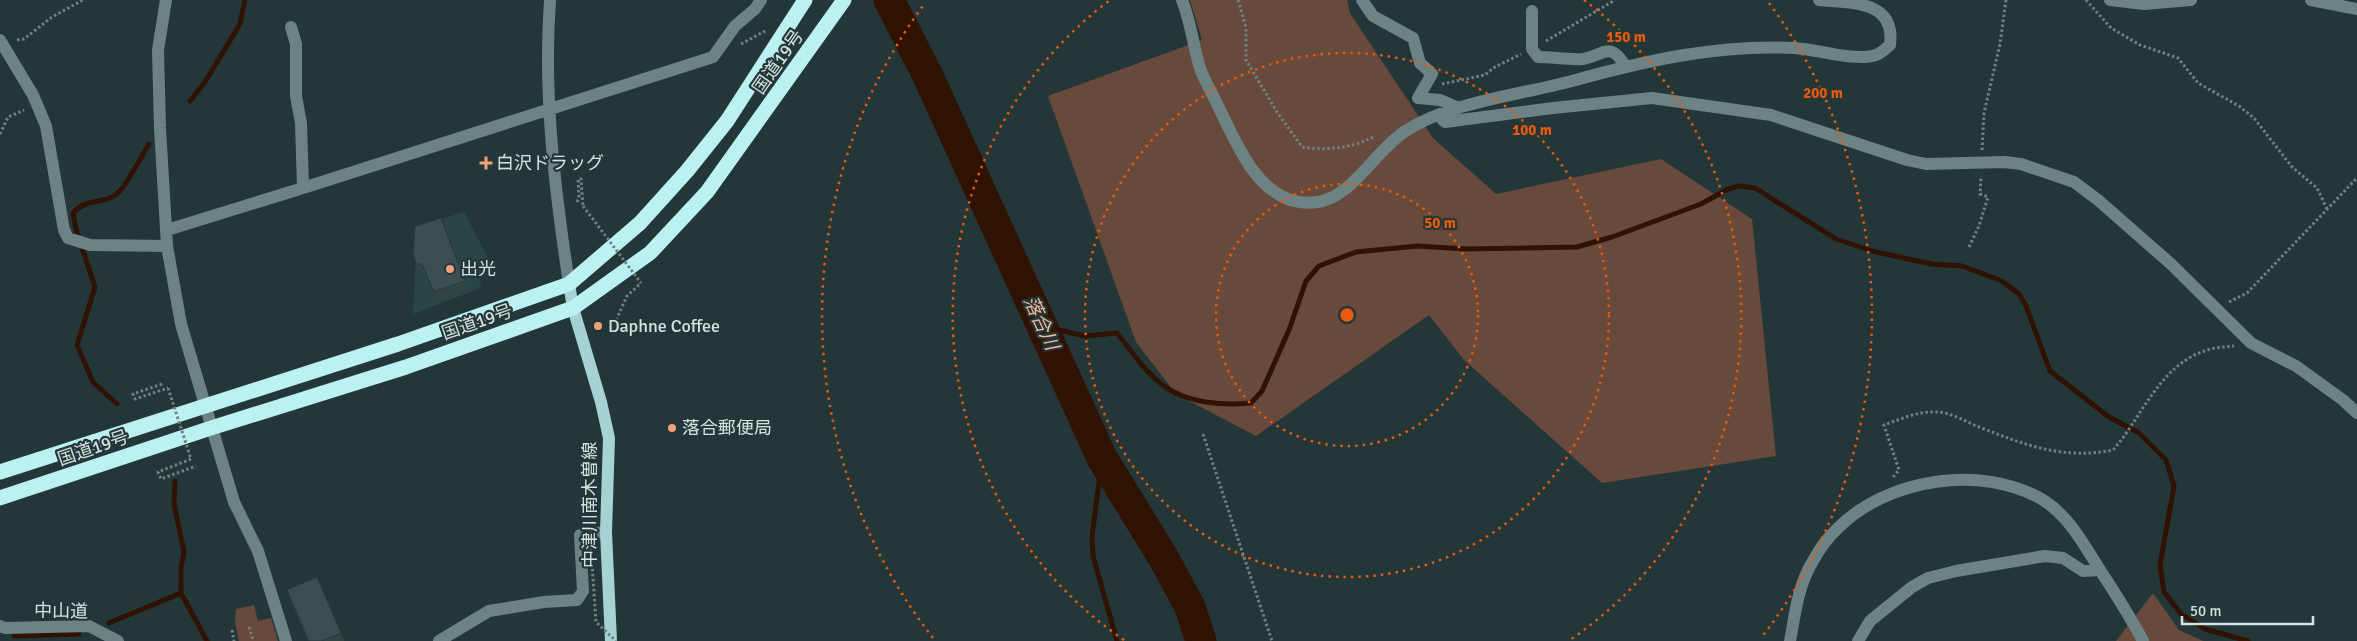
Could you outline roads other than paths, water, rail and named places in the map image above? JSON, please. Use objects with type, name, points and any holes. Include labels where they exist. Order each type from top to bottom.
[{"type":"highway","name":"国道19号","points":[[0,472],[398,344],[569,284],[640,223],[687,171],[728,121],[805,0]]},
{"type":"highway","name":"国道19号","points":[[0,498],[211,428],[406,367],[573,308],[650,253],[707,192],[843,1]]},
{"type":"main road","name":"中津川南木曽線","points":[[569,284],[573,308],[601,402],[609,438],[606,532],[612,641]]},
{"type":"street","points":[[166,0],[158,50],[167,246],[181,324],[234,502],[258,552],[286,641]]},
{"type":"street","points":[[550,0],[546,46],[549,109],[559,217],[569,284]]},
{"type":"street","points":[[167,230],[713,57],[735,26],[755,9],[761,0]]},
{"type":"street","points":[[1182,0],[1201,70],[1245,160],[1275,193],[1294,200],[1315,203],[1335,198],[1404,132],[1459,108],[1626,66],[1704,52],[1774,47],[1810,49],[1864,58],[1879,54],[1890,45],[1892,30],[1886,18],[1875,8],[1858,4],[1820,0]]},
{"type":"street","points":[[1362,0],[1373,16],[1398,32],[1413,38],[1420,63],[1432,74],[1418,98],[1440,100],[1459,108]]},
{"type":"street","points":[[2110,0],[2144,4],[2191,0]]},
{"type":"street","points":[[2311,0],[2357,9]]},
{"type":"street","points":[[1532,11],[1532,49],[1538,57],[1583,59],[1609,50],[1618,54],[1626,66]]},
{"type":"street","points":[[291,27],[296,44],[296,96],[300,123],[303,188]]},
{"type":"street","points":[[1,41],[39,109],[46,126],[64,230],[68,238],[87,244],[167,246]]},
{"type":"street","points":[[1439,116],[1445,122],[1652,98],[1771,115],[1907,160],[1926,164],[1982,162],[2021,164],[2074,182],[2098,200],[2217,308],[2251,343],[2296,366],[2343,400],[2357,413]]},
{"type":"street","points":[[1790,641],[1800,590],[1812,562],[1838,528],[1869,504],[1890,494],[1910,487],[1969,481],[1997,484],[2025,492],[2043,500],[2059,513],[2074,530],[2117,594],[2144,641]]},
{"type":"street","points":[[439,641],[489,611],[544,602],[577,600],[583,591],[580,535],[606,532]]},
{"type":"street","points":[[1858,641],[1870,621],[1912,587],[1928,578],[1956,571],[2045,556],[2063,558],[2083,571],[2100,570]]},
{"type":"street","name":"中山道","points":[[0,626],[5,628],[89,626],[118,641]]},
{"type":"waterway","points":[[190,101],[205,82],[240,24],[245,0]]},
{"type":"waterway","name":"落合川","points":[[889,0],[928,76],[1102,458],[1163,557],[1190,607],[1201,641]]},
{"type":"waterway","points":[[117,404],[93,382],[77,345],[95,287],[76,229],[73,213],[85,205],[112,197],[118,193],[130,177],[149,144]]},
{"type":"waterway","points":[[1043,326],[1084,336],[1117,333],[1151,375],[1173,392],[1206,402],[1251,403],[1262,391],[1289,330],[1306,281],[1319,266],[1356,252],[1417,246],[1466,249],[1577,247],[1612,237],[1701,204],[1728,189],[1739,186],[1755,188],[1836,239],[1872,251],[1932,264],[1962,266],[2002,281],[2019,294],[2026,306],[2050,371],[2109,417],[2139,433],[2166,460],[2174,486],[2160,565],[2164,592],[2181,614],[2205,629],[2248,641]]},
{"type":"waterway","points":[[1102,458],[1092,537],[1093,556],[1117,641]]},
{"type":"waterway","points":[[175,481],[174,504],[184,552],[181,567],[181,593],[207,641]]},
{"type":"waterway","points":[[109,623],[181,593]]},
{"type":"waterway","points":[[14,636],[79,634]]},
{"type":"place","name":"白沢ドラッグ","points":[[486,163]]},
{"type":"place","name":"出光","points":[[450,269]]},
{"type":"place","name":"Daphne Coffee","points":[[598,326]]},
{"type":"place","name":"落合郵便局","points":[[672,428]]}]
